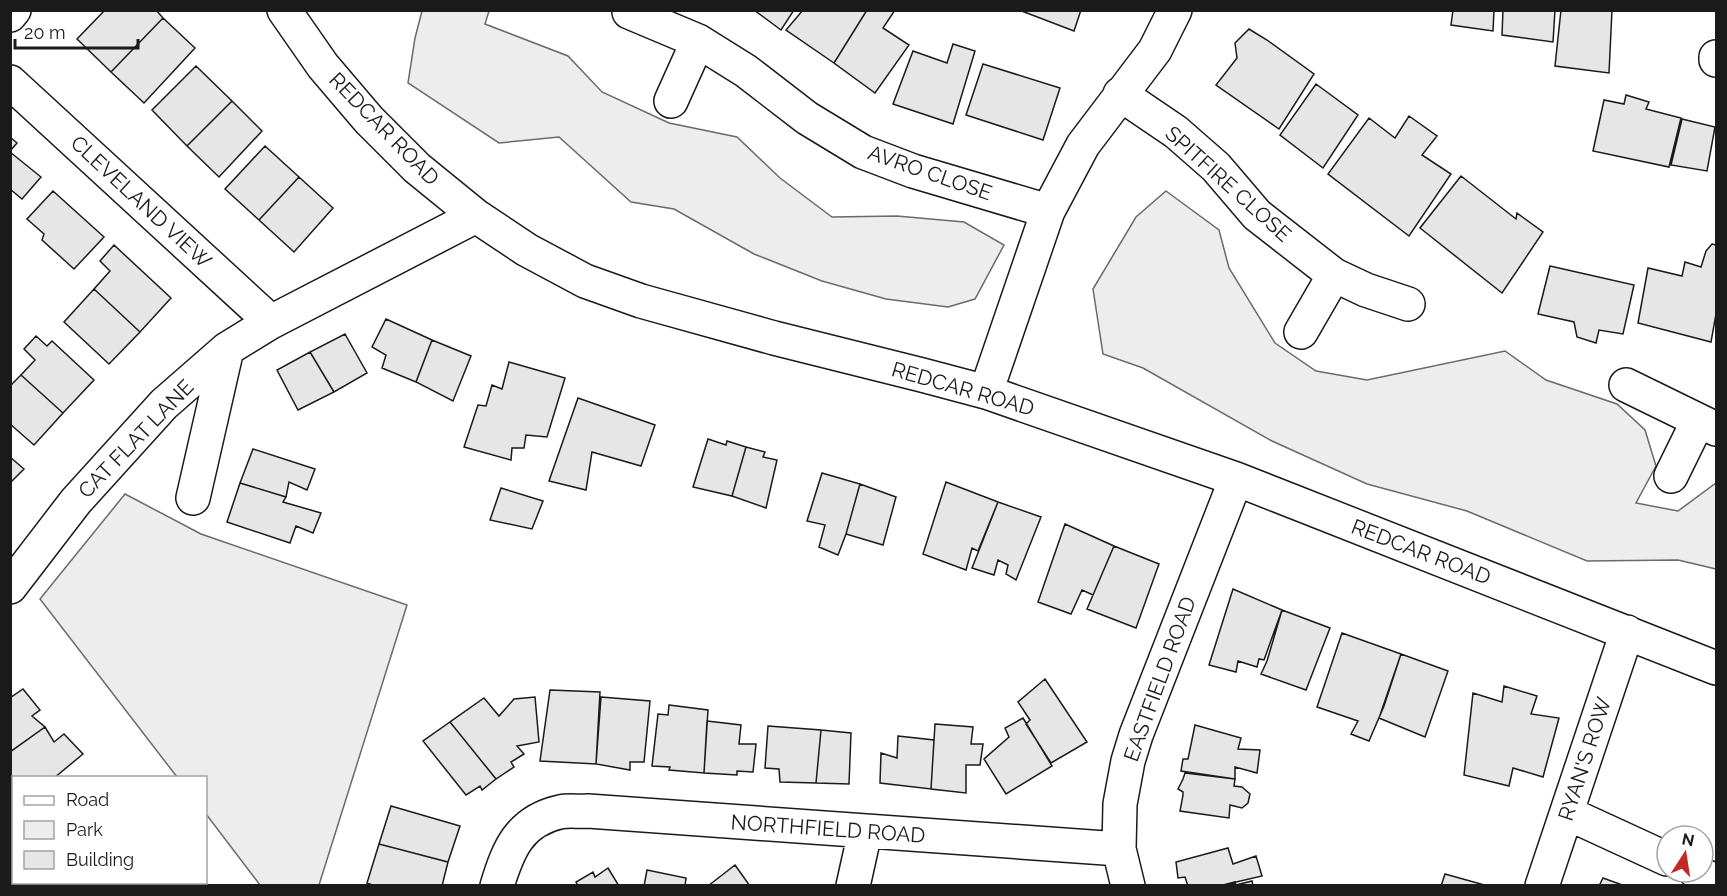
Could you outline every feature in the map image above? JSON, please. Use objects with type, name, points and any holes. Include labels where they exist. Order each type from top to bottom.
[{"type":"street","points":[[10,15],[14,10]]},
{"type":"street","name":"REDCAR ROAD","points":[[284,10],[323,66],[369,120],[417,168],[476,216],[527,250],[585,281],[630,297],[774,338],[986,392],[1236,479],[1716,668]]},
{"type":"street","points":[[986,392],[1048,211],[1083,146],[1155,50],[1175,10]]},
{"type":"street","name":"AVRO CLOSE","points":[[629,12],[699,41],[746,71],[807,118],[863,152],[913,171],[1048,211]]},
{"type":"street","points":[[671,101],[699,41]]},
{"type":"street","name":"CLEVELAND VIEW","points":[[10,82],[271,322]]},
{"type":"street","name":"SPITFIRE CLOSE","points":[[1120,94],[1176,132],[1216,167],[1257,215],[1334,275],[1366,290],[1408,304]]},
{"type":"street","name":"CAT FLAT LANE","points":[[10,587],[76,501],[164,404],[227,349],[271,322],[476,216]]},
{"type":"street","points":[[1301,332],[1334,275]]},
{"type":"street","points":[[193,498],[227,349]]},
{"type":"street","points":[[1626,385],[1707,425],[1671,477]]},
{"type":"street","name":"EASTFIELD ROAD","points":[[1128,885],[1119,849],[1120,804],[1128,761],[1236,479]]},
{"type":"street","name":"RYAN'S ROW","points":[[1542,885],[1627,632]]},
{"type":"street","name":"NORTHFIELD ROAD","points":[[497,885],[506,857],[518,837],[537,820],[561,812],[1119,849]]},
{"type":"street","points":[[1567,813],[1655,853]]},
{"type":"street","points":[[853,885],[865,832]]},
{"type":"green space","points":[[422,11],[489,11],[485,24],[568,56],[602,92],[669,123],[737,137],[780,178],[832,217],[897,216],[964,222],[1004,245],[975,299],[948,307],[886,299],[822,281],[754,254],[674,209],[631,202],[559,137],[499,143],[408,83]]},
{"type":"green space","points":[[1166,191],[1219,230],[1229,268],[1275,343],[1316,371],[1367,380],[1505,351],[1546,380],[1617,404],[1645,430],[1656,466],[1636,503],[1678,511],[1716,483],[1716,569],[1678,560],[1587,561],[1467,511],[1367,484],[1272,441],[1143,368],[1103,354],[1093,289],[1136,217]]},
{"type":"green space","points":[[125,494],[201,534],[407,605],[319,885],[260,885],[207,815],[207,776],[176,776],[40,599]]},
{"type":"building","points":[[105,10],[156,10],[163,18],[111,72],[77,39]]},
{"type":"building","points":[[754,10],[794,10],[781,30]]},
{"type":"building","points":[[803,10],[867,10],[834,63],[786,30]]},
{"type":"building","points":[[867,10],[895,10],[883,28],[909,45],[875,93],[834,63]]},
{"type":"building","points":[[1019,10],[1081,10],[1074,31]]},
{"type":"building","points":[[1453,10],[1494,10],[1493,31],[1451,25]]},
{"type":"building","points":[[1503,10],[1555,10],[1553,42],[1502,35]]},
{"type":"building","points":[[1561,10],[1612,10],[1609,73],[1555,66]]},
{"type":"building","points":[[163,18],[195,48],[144,103],[111,72]]},
{"type":"building","points":[[1249,29],[1314,74],[1279,129],[1216,85],[1237,58],[1235,43]]},
{"type":"building","points":[[953,44],[975,51],[953,124],[893,104],[913,51],[947,63]]},
{"type":"building","points":[[983,64],[1060,88],[1043,140],[966,115]]},
{"type":"building","points":[[196,66],[232,101],[187,146],[152,110]]},
{"type":"building","points":[[1316,84],[1358,115],[1323,168],[1280,135]]},
{"type":"building","points":[[1626,95],[1649,102],[1646,109],[1681,118],[1669,167],[1593,151],[1604,100],[1624,104]]},
{"type":"building","points":[[232,101],[262,131],[219,177],[187,146]]},
{"type":"building","points":[[1409,116],[1437,136],[1422,155],[1451,174],[1409,236],[1328,174],[1369,118],[1395,138]]},
{"type":"building","points":[[1682,119],[1715,127],[1707,171],[1671,165]]},
{"type":"building","points":[[10,137],[17,143],[10,151]]},
{"type":"building","points":[[265,146],[299,177],[259,220],[225,189]]},
{"type":"building","points":[[10,152],[41,177],[22,199],[10,189]]},
{"type":"building","points":[[1461,176],[1516,219],[1517,213],[1543,232],[1502,293],[1420,228]]},
{"type":"building","points":[[299,177],[333,208],[294,252],[259,220]]},
{"type":"building","points":[[53,191],[104,237],[74,269],[42,240],[44,234],[27,219]]},
{"type":"building","points":[[1712,244],[1716,245],[1716,314],[1711,342],[1638,323],[1648,268],[1682,276],[1685,262],[1701,267],[1706,251]]},
{"type":"building","points":[[114,245],[171,298],[140,332],[94,289],[110,271],[100,261]]},
{"type":"building","points":[[1550,266],[1634,285],[1623,334],[1599,330],[1596,343],[1577,337],[1574,322],[1538,314]]},
{"type":"building","points":[[94,289],[140,332],[109,364],[64,322]]},
{"type":"building","points":[[386,319],[432,340],[416,382],[382,368],[386,355],[372,347]]},
{"type":"building","points":[[345,334],[367,373],[334,392],[310,352]]},
{"type":"building","points":[[36,336],[47,346],[52,341],[94,380],[63,413],[21,375],[35,360],[24,349]]},
{"type":"building","points":[[432,340],[471,356],[453,401],[416,382]]},
{"type":"building","points":[[310,352],[334,392],[298,410],[277,370]]},
{"type":"building","points":[[509,362],[565,378],[547,437],[526,435],[524,448],[512,448],[511,460],[464,447],[478,405],[486,406],[492,385],[502,389]]},
{"type":"building","points":[[21,375],[63,413],[34,445],[10,424],[10,386]]},
{"type":"building","points":[[578,398],[655,425],[641,466],[592,452],[586,490],[549,481]]},
{"type":"building","points":[[708,439],[726,445],[727,441],[746,447],[732,496],[693,487]]},
{"type":"building","points":[[746,447],[765,452],[763,457],[777,460],[766,508],[732,496]]},
{"type":"building","points":[[253,449],[315,469],[307,490],[289,482],[286,497],[240,483]]},
{"type":"building","points":[[10,457],[24,469],[10,483]]},
{"type":"building","points":[[822,473],[860,484],[838,555],[819,547],[825,525],[807,521]]},
{"type":"building","points":[[946,482],[998,502],[978,551],[972,548],[966,570],[923,554]]},
{"type":"building","points":[[240,483],[286,497],[283,502],[321,513],[313,533],[296,526],[290,543],[227,522]]},
{"type":"building","points":[[860,484],[896,497],[883,545],[846,534]]},
{"type":"building","points":[[501,488],[543,501],[532,529],[490,520]]},
{"type":"building","points":[[998,502],[1041,517],[1016,580],[1006,574],[1008,565],[998,560],[994,575],[972,568]]},
{"type":"building","points":[[1065,524],[1114,546],[1093,595],[1082,590],[1071,614],[1038,602]]},
{"type":"building","points":[[1114,546],[1159,564],[1136,628],[1087,609]]},
{"type":"building","points":[[1233,589],[1282,610],[1264,660],[1259,659],[1257,667],[1238,661],[1236,672],[1209,665]]},
{"type":"building","points":[[1282,610],[1330,628],[1306,690],[1261,674]]},
{"type":"building","points":[[1342,633],[1401,654],[1384,706],[1369,741],[1351,734],[1358,721],[1317,707]]},
{"type":"building","points":[[1401,654],[1448,671],[1425,737],[1379,718]]},
{"type":"building","points":[[1045,679],[1087,742],[1051,763],[1026,724],[1030,720],[1018,702]]},
{"type":"building","points":[[1504,686],[1537,696],[1531,714],[1559,718],[1543,777],[1513,768],[1509,786],[1464,775],[1473,693],[1502,702]]},
{"type":"building","points":[[23,689],[40,710],[32,716],[45,727],[10,752],[10,698]]},
{"type":"building","points":[[550,690],[600,692],[596,764],[540,761]]},
{"type":"building","points":[[535,697],[539,742],[517,746],[524,754],[511,762],[514,767],[496,779],[450,722],[484,698],[499,716],[514,699]]},
{"type":"building","points":[[601,697],[650,701],[644,762],[630,762],[630,770],[596,764]]},
{"type":"building","points":[[669,705],[708,710],[704,773],[652,766],[658,714],[668,715]]},
{"type":"building","points":[[1023,718],[1052,766],[1006,794],[984,759],[1009,737],[1005,728]]},
{"type":"building","points":[[707,721],[741,725],[739,744],[756,744],[753,772],[737,771],[737,775],[704,773]]},
{"type":"building","points":[[450,722],[496,779],[482,790],[480,786],[466,795],[423,741]]},
{"type":"building","points":[[935,724],[973,727],[971,744],[983,744],[980,765],[966,765],[966,793],[931,789]]},
{"type":"building","points":[[1195,725],[1241,738],[1238,749],[1260,750],[1257,773],[1235,767],[1235,779],[1181,771],[1183,759],[1188,759]]},
{"type":"building","points":[[768,726],[821,730],[816,783],[780,782],[779,769],[765,768]]},
{"type":"building","points":[[45,727],[54,742],[64,734],[83,754],[56,776],[12,776],[12,803],[10,801],[10,752]]},
{"type":"building","points":[[821,730],[851,733],[849,784],[816,783]]},
{"type":"building","points":[[898,736],[934,740],[931,789],[880,783],[881,753],[897,758]]},
{"type":"building","points":[[1185,773],[1235,779],[1234,786],[1242,787],[1250,794],[1248,803],[1242,808],[1230,805],[1229,818],[1180,811],[1183,792],[1178,789]]},
{"type":"building","points":[[391,806],[460,826],[448,862],[379,844]]},
{"type":"building","points":[[379,844],[448,862],[442,886],[375,886],[367,883]]},
{"type":"building","points":[[1228,848],[1233,864],[1256,856],[1262,876],[1219,886],[1188,886],[1185,877],[1178,878],[1176,862]]},
{"type":"building","points":[[735,865],[750,886],[708,886]]},
{"type":"building","points":[[608,868],[619,886],[578,886],[576,882],[593,872],[595,877]]},
{"type":"building","points":[[647,870],[686,878],[685,886],[644,886]]},
{"type":"building","points":[[1445,874],[1488,886],[1441,886]]},
{"type":"building","points":[[1603,878],[1625,886],[1599,886]]},
{"type":"building","points":[[1252,881],[1253,886],[1219,886],[1235,882],[1236,885]]},
{"type":"building","points":[[76,884],[106,884],[104,886],[77,886]]},
{"type":"building","points":[[145,884],[183,884],[181,886],[143,886]]}]
